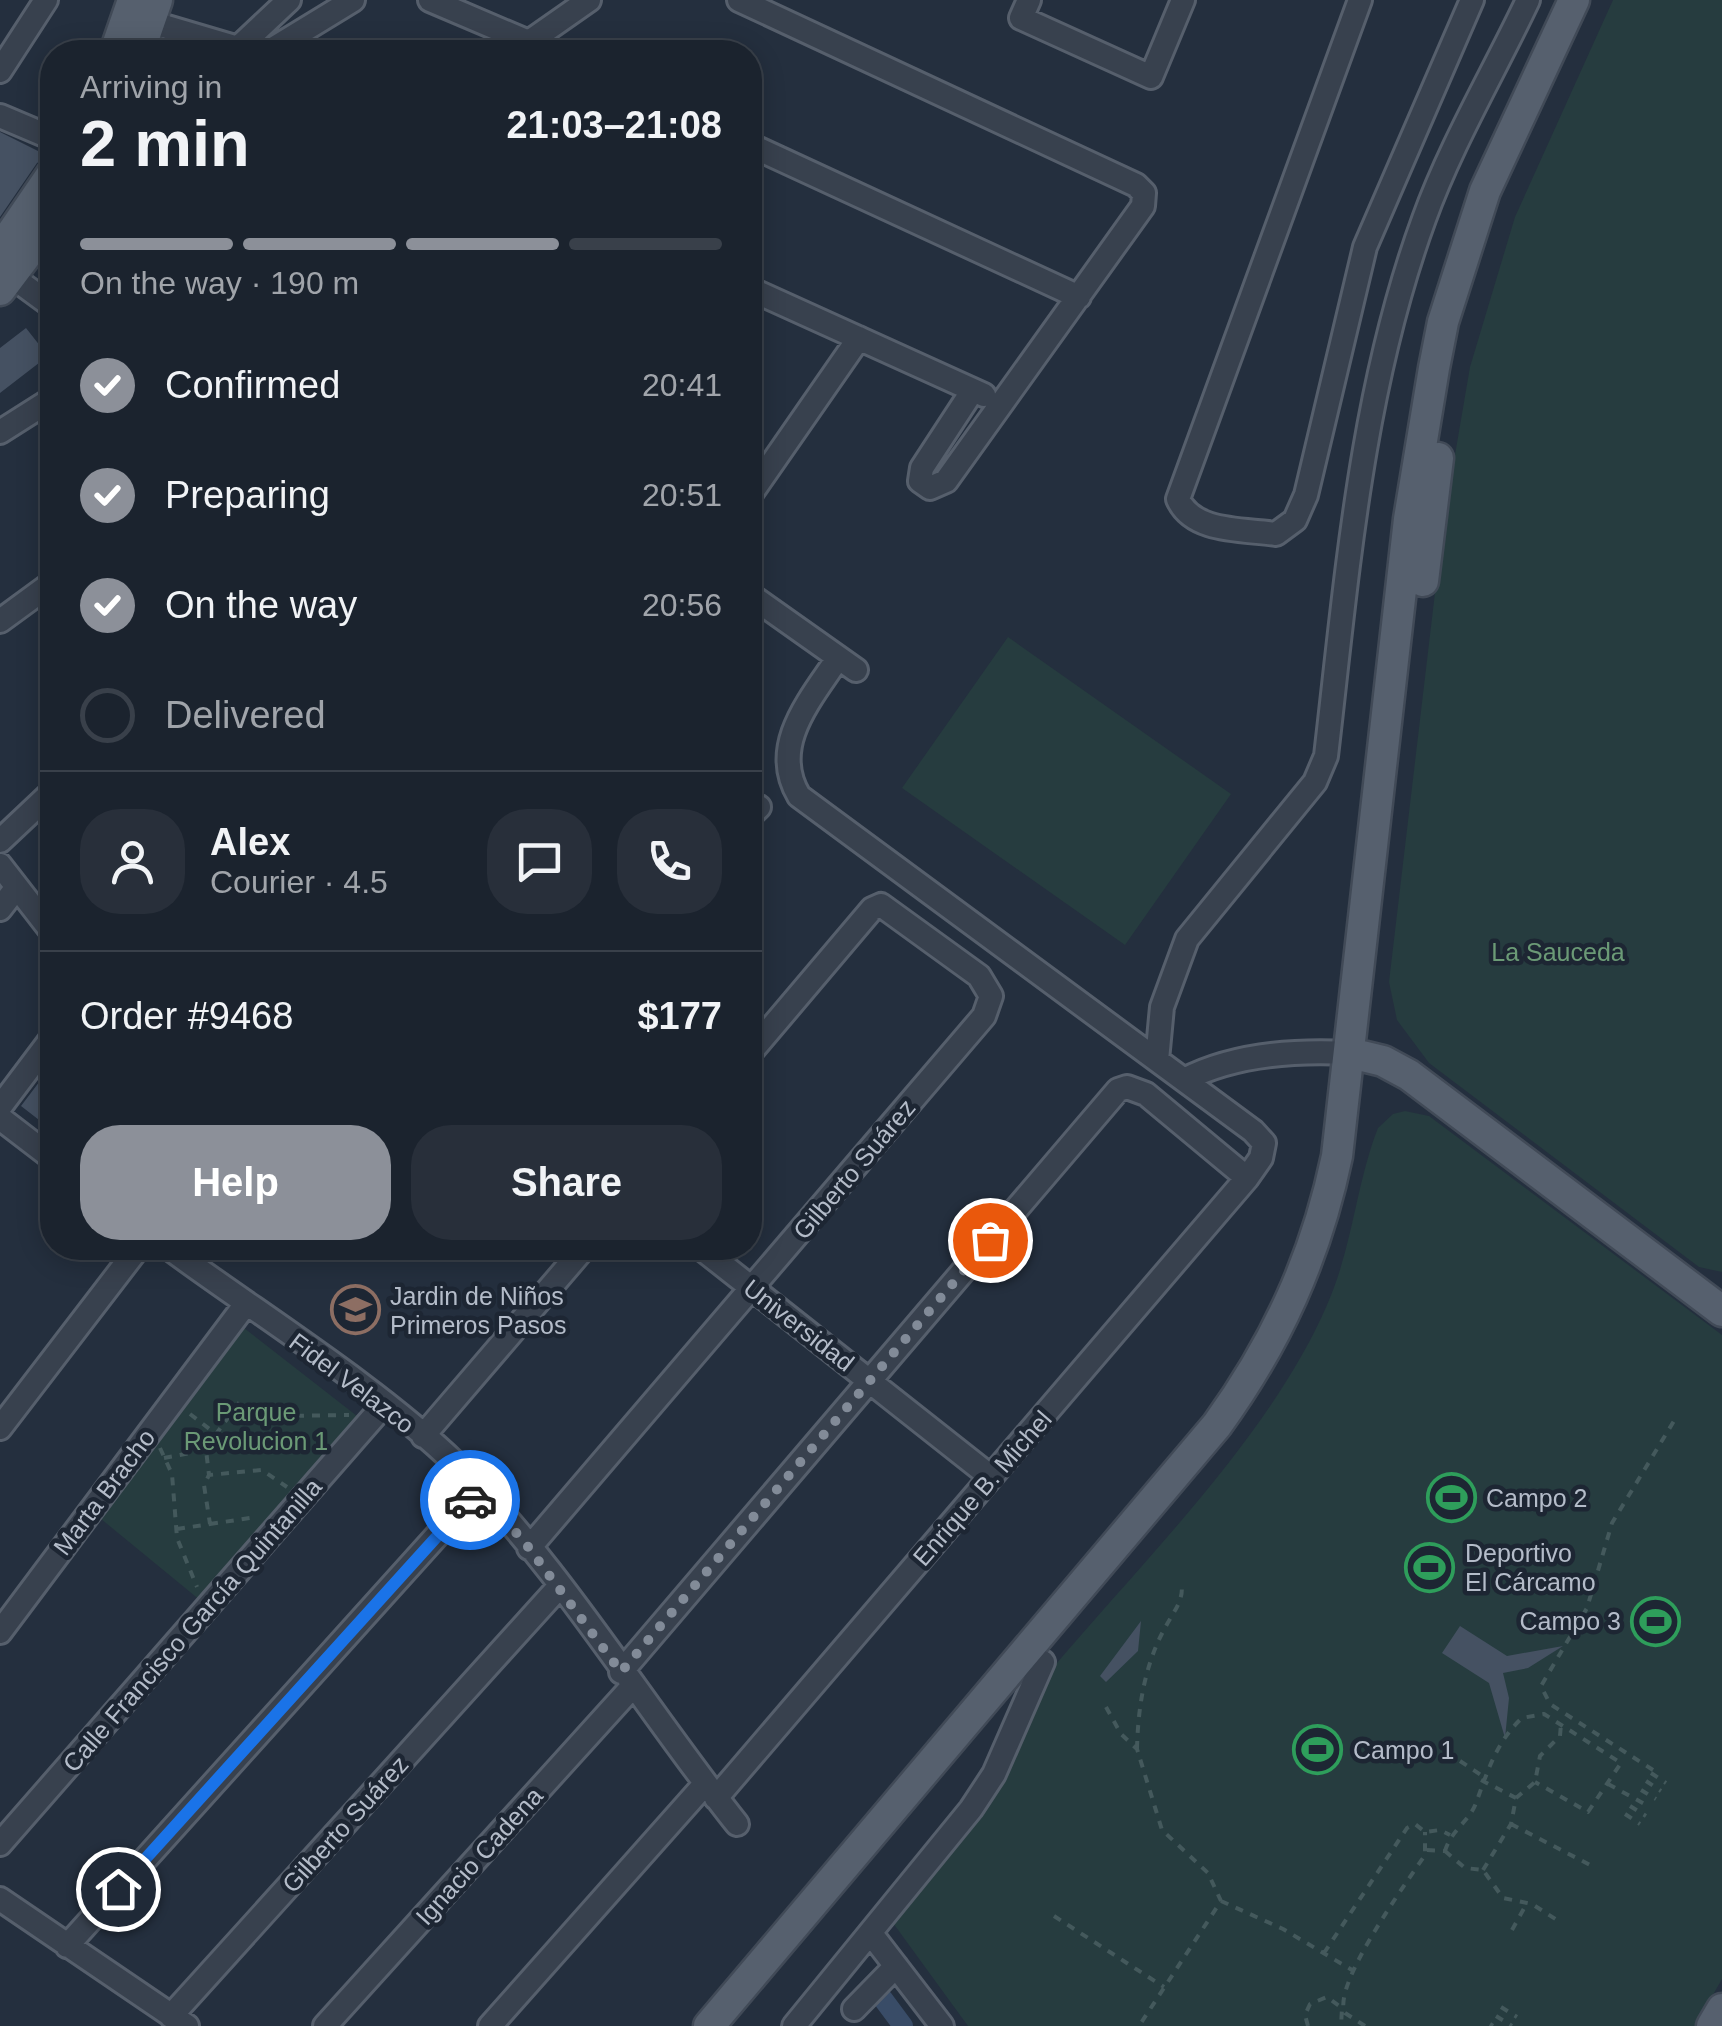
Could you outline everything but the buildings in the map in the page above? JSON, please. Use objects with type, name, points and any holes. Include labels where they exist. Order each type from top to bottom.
[{"type":"main road","points":[[709,2026],[1238,1396],[1289,1310],[1312,1256],[1358,1055],[1409,519],[1443,322],[1485,190],[1574,0]]},
{"type":"main road","points":[[734,2026],[1043,1662],[1236,1424],[1298,1328],[1337,1229],[1440,440],[1462,330],[1505,193],[1595,0]]},
{"type":"main road","points":[[123,40],[146,7]]},
{"type":"main road","points":[[141,40],[146,7]]},
{"type":"main road","points":[[3,271],[40,198]]},
{"type":"main road","points":[[3,271],[40,233]]},
{"type":"main road","points":[[1358,1055],[1409,1076],[1722,1311]]},
{"type":"main road","points":[[1712,2026],[1722,2009]]},
{"type":"street","points":[[0,70],[46,0]]},
{"type":"street","points":[[246,40],[288,0]]},
{"type":"street","points":[[288,40],[353,0]]},
{"type":"street","points":[[430,0],[523,40]]},
{"type":"street","points":[[531,40],[589,0]]},
{"type":"street","points":[[738,0],[1136,185],[1144,194],[1143,206],[946,481],[937,488],[924,485],[920,481],[922,468],[973,390]]},
{"type":"street","points":[[1029,0],[1021,18],[1151,76],[1183,0]]},
{"type":"street","points":[[1360,0],[1178,499],[1184,514],[1198,522],[1276,534],[1295,520],[1306,496],[1366,247],[1472,0]]},
{"type":"street","points":[[1158,1060],[1162,1007],[1187,939],[1315,782],[1326,756],[1362,462],[1406,280],[1424,218],[1528,0]]},
{"type":"street","points":[[146,7],[220,40]]},
{"type":"street","points":[[0,116],[40,133]]},
{"type":"street","points":[[762,151],[1078,297]]},
{"type":"street","points":[[3,271],[40,297]]},
{"type":"street","points":[[762,294],[1000,402]]},
{"type":"street","points":[[762,478],[859,338]]},
{"type":"street","points":[[0,432],[40,407]]},
{"type":"street","points":[[0,621],[40,592]]},
{"type":"street","points":[[762,604],[847,664],[790,738],[785,761],[788,778],[799,796],[1158,1060],[1264,1143],[1261,1158],[1247,1178]]},
{"type":"street","points":[[0,841],[40,803]]},
{"type":"street","points":[[0,865],[40,917]]},
{"type":"street","points":[[0,909],[17,887]]},
{"type":"street","name":"Gilberto Suárez","points":[[529,1548],[990,1006],[991,996],[979,976],[887,906],[872,909],[762,1039]]},
{"type":"street","points":[[1184,1080],[1217,1063],[1324,1052],[1358,1055]]},
{"type":"street","points":[[0,1107],[40,1054]]},
{"type":"street","name":"Ignacio Cadena","points":[[325,2026],[627,1679],[1109,1098],[1127,1087],[1146,1094],[1247,1178]]},
{"type":"street","points":[[0,1118],[40,1149]]},
{"type":"street","name":"Enrique B. Michel","points":[[490,2026],[711,1791],[991,1477],[1247,1178]]},
{"type":"street","points":[[0,1428],[129,1260]]},
{"type":"street","name":"Fidel Velazco","points":[[185,1260],[384,1405],[479,1489],[529,1548],[737,1824]]},
{"type":"street","points":[[423,1436],[574,1260]]},
{"type":"street","name":"Universidad","points":[[717,1260],[991,1477]]},
{"type":"street","name":"Marta Bracho","points":[[0,1632],[245,1304]]},
{"type":"street","name":"Calle Francisco García Quintanilla","points":[[0,1844],[384,1405]]},
{"type":"street","points":[[67,1946],[479,1489]]},
{"type":"street","name":"Gilberto Suárez","points":[[179,2021],[558,1588]]},
{"type":"street","points":[[794,2026],[944,1846],[994,1774],[1043,1662]]},
{"type":"street","points":[[0,1900],[179,2021]]},
{"type":"street","points":[[872,1934],[942,2026]]},
{"type":"street","points":[[854,2009],[896,1966]]},
{"type":"path","points":[[210,1524],[204,1485],[209,1475],[206,1450],[242,1399]]},
{"type":"path","points":[[182,1408],[216,1434]]},
{"type":"path","points":[[280,1416],[298,1420],[354,1414]]},
{"type":"path","points":[[1666,1783],[1550,1704],[1541,1686],[1587,1608],[1608,1531],[1678,1416]]},
{"type":"path","points":[[156,1440],[172,1474],[176,1528],[202,1601]]},
{"type":"path","points":[[164,1458],[206,1450]]},
{"type":"path","points":[[209,1475],[262,1470],[293,1491]]},
{"type":"path","points":[[176,1528],[250,1518],[261,1529]]},
{"type":"path","points":[[1181,1582],[1182,1597],[1159,1639],[1146,1676],[1137,1749],[1162,1830],[1208,1872],[1221,1900],[1352,1970]]},
{"type":"path","points":[[1445,1851],[1450,1835],[1476,1803],[1482,1778],[1518,1722],[1544,1714],[1550,1704]]},
{"type":"path","points":[[1106,1707],[1121,1734],[1137,1749]]},
{"type":"path","points":[[1535,1782],[1588,1812],[1621,1763],[1544,1714]]},
{"type":"path","points":[[1483,1870],[1511,1824],[1516,1798],[1535,1782],[1540,1756],[1560,1736],[1560,1724]]},
{"type":"path","points":[[1460,1761],[1516,1798]]},
{"type":"path","points":[[1646,1781],[1662,1791]]},
{"type":"path","points":[[1608,1784],[1650,1807]]},
{"type":"path","points":[[1641,1790],[1656,1799]]},
{"type":"path","points":[[1630,1806],[1646,1816]]},
{"type":"path","points":[[1625,1814],[1640,1824]]},
{"type":"path","points":[[1324,1953],[1407,1828],[1415,1824],[1425,1832],[1427,1850],[1352,1970],[1341,2026]]},
{"type":"path","points":[[1511,1824],[1541,1844],[1568,1852],[1592,1866]]},
{"type":"path","points":[[1425,1832],[1440,1830],[1450,1835]]},
{"type":"path","points":[[1427,1850],[1445,1851],[1465,1868],[1483,1870]]},
{"type":"path","points":[[1483,1870],[1499,1895],[1526,1902],[1557,1920]]},
{"type":"path","points":[[1140,2026],[1221,1900]]},
{"type":"path","points":[[1512,1930],[1526,1902]]},
{"type":"path","points":[[1054,1916],[1164,1987]]},
{"type":"path","points":[[1308,2026],[1307,2009],[1315,2000],[1327,1997],[1365,2026]]},
{"type":"path","points":[[1502,2008],[1517,2018]]},
{"type":"path","points":[[1496,2016],[1512,2026]]},
{"type":"green space","name":"La Sauceda","points":[[1613,0],[1722,0],[1722,1272],[1699,1267],[1429,1063],[1397,1020],[1389,982],[1443,525],[1470,367],[1515,217]]},
{"type":"green space","points":[[1008,637],[1231,794],[1125,945],[902,788]]},
{"type":"green space","name":"Deportivo El Cárcamo","points":[[1405,1111],[1429,1116],[1722,1335],[1722,1979],[1695,2026],[968,2026],[893,1923],[1002,1773],[1051,1670],[1202,1496],[1273,1402],[1303,1354],[1336,1283],[1378,1128],[1393,1114]]},
{"type":"green space","name":"Parque Revolucion 1","points":[[244,1328],[357,1416],[201,1601],[95,1514]]},
{"type":"waterway","points":[[883,1999],[903,2026]]},
{"type":"way so far","points":[[470,1500],[479,1489],[529,1548],[621,1672],[990,1240]]},
{"type":"place","name":"Jardin de Niños Primeros Pasos","points":[[355,1310]]},
{"type":"place","name":"Campo 2","points":[[1451,1498]]},
{"type":"place","name":"Deportivo El Cárcamo","points":[[1430,1567]]},
{"type":"place","name":"Campo 3","points":[[1656,1621]]},
{"type":"place","name":"Campo 1","points":[[1318,1750]]},
{"type":"route","points":[[118,1889],[470,1500]]}]
